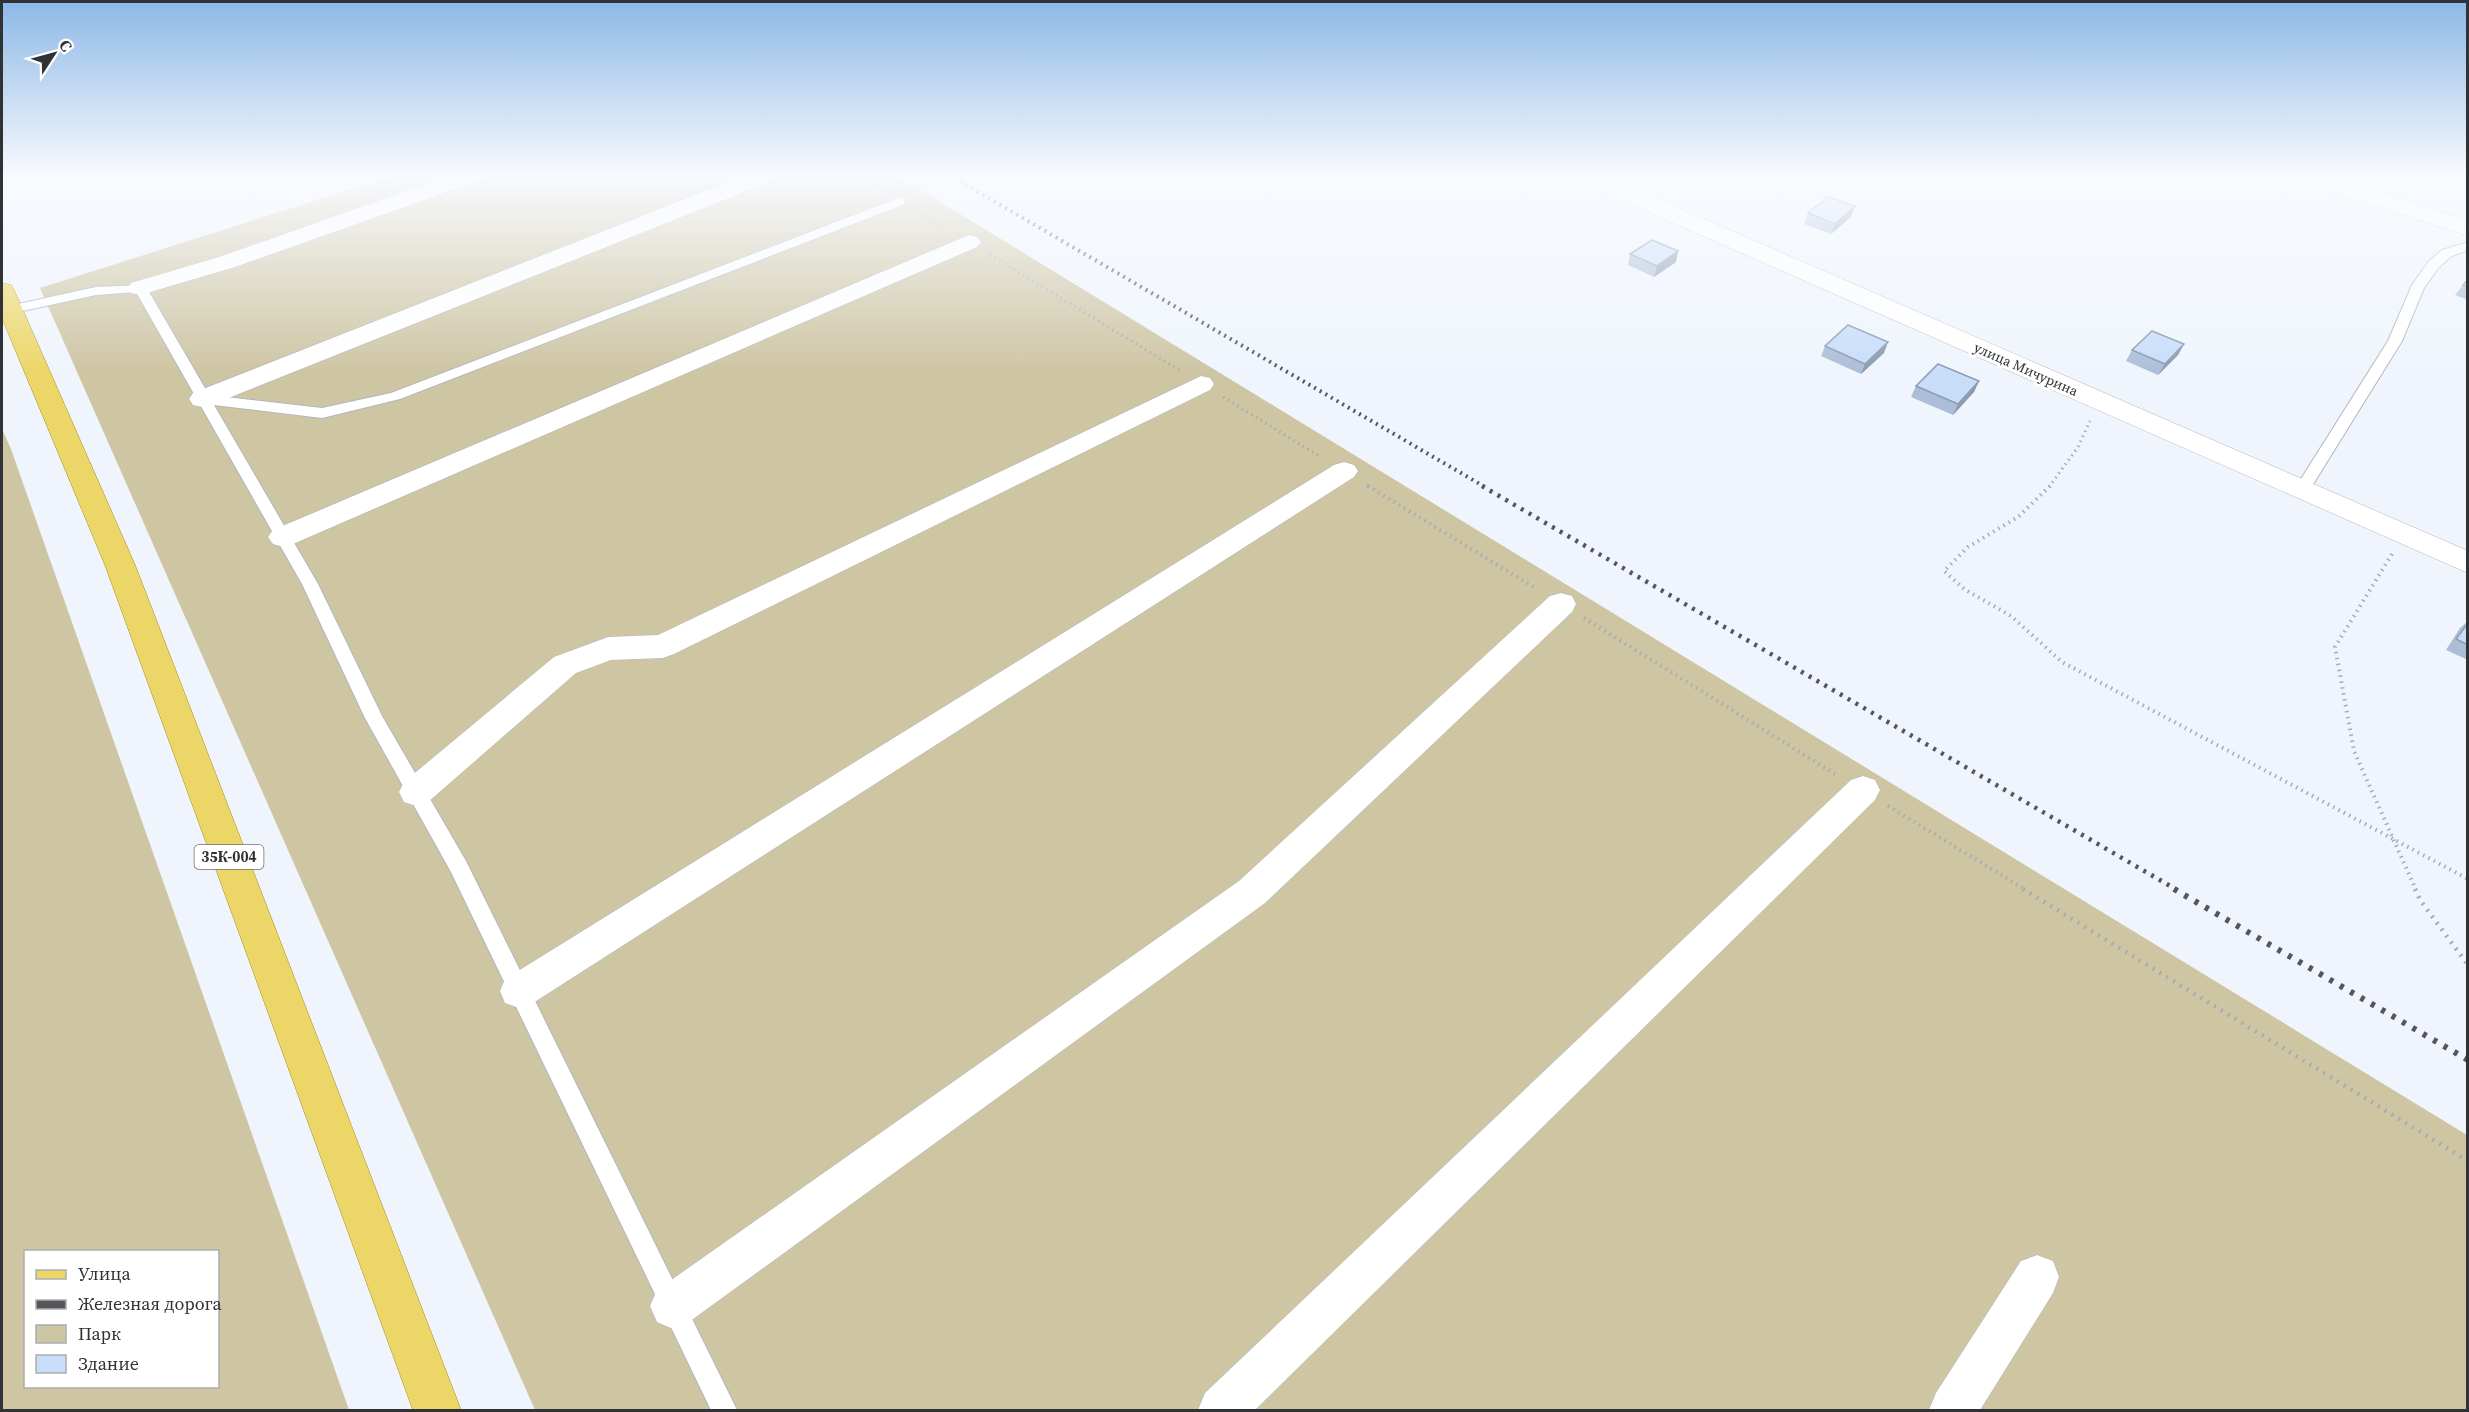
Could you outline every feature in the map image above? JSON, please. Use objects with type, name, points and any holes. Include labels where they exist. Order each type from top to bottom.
[{"type":"main road","name":"35К-004","points":[[4,298],[120,565],[437,1410]]},
{"type":"street","points":[[140,288],[227,262],[287,241]]},
{"type":"street","points":[[202,399],[600,241]]},
{"type":"street","name":"улица Мичурина","points":[[1734,241],[2468,563]]},
{"type":"street","points":[[283,537],[969,242]]},
{"type":"street","points":[[416,792],[565,665],[608,650],[663,646],[1202,384]]},
{"type":"street","points":[[519,990],[1344,471]]},
{"type":"street","points":[[673,1306],[1252,892],[1561,604]]},
{"type":"street","points":[[1222,1410],[1863,790]]},
{"type":"street","points":[[1953,1410],[2037,1277]]},
{"type":"lane","points":[[202,399],[322,413],[395,396],[797,241]]},
{"type":"lane","points":[[2302,490],[2395,341],[2417,288],[2434,264],[2447,253],[2468,246]]},
{"type":"lane","points":[[4,298],[140,288],[310,584],[374,718],[459,867],[724,1410]]},
{"type":"path","points":[[969,242],[2468,1161]]},
{"type":"path","points":[[2097,400],[2088,427],[2066,467],[2018,516],[1952,557],[1944,571],[1964,589],[2011,615],[2062,662],[2468,879]]},
{"type":"path","points":[[2404,536],[2336,647],[2354,751],[2420,900],[2468,965]]},
{"type":"green space","points":[[188,241],[1004,241],[2467,1135],[2467,1410],[535,1410],[40,288]]},
{"type":"green space","points":[[2,429],[11,449],[349,1410],[2,1410]]},
{"type":"building","points":[[1651,241],[1678,251],[1657,266],[1630,254]]},
{"type":"building","points":[[1848,325],[1888,342],[1865,364],[1825,346]]},
{"type":"building","points":[[2152,331],[2184,344],[2165,364],[2132,350]]},
{"type":"building","points":[[1938,364],[1979,381],[1958,404],[1916,386]]},
{"type":"building","points":[[2468,623],[2468,645],[2456,639]]},
{"type":"railway","points":[[1062,241],[1485,487]]},
{"type":"railway","points":[[1482,486],[2177,890]]},
{"type":"railway","points":[[2174,889],[2468,1060]]}]
